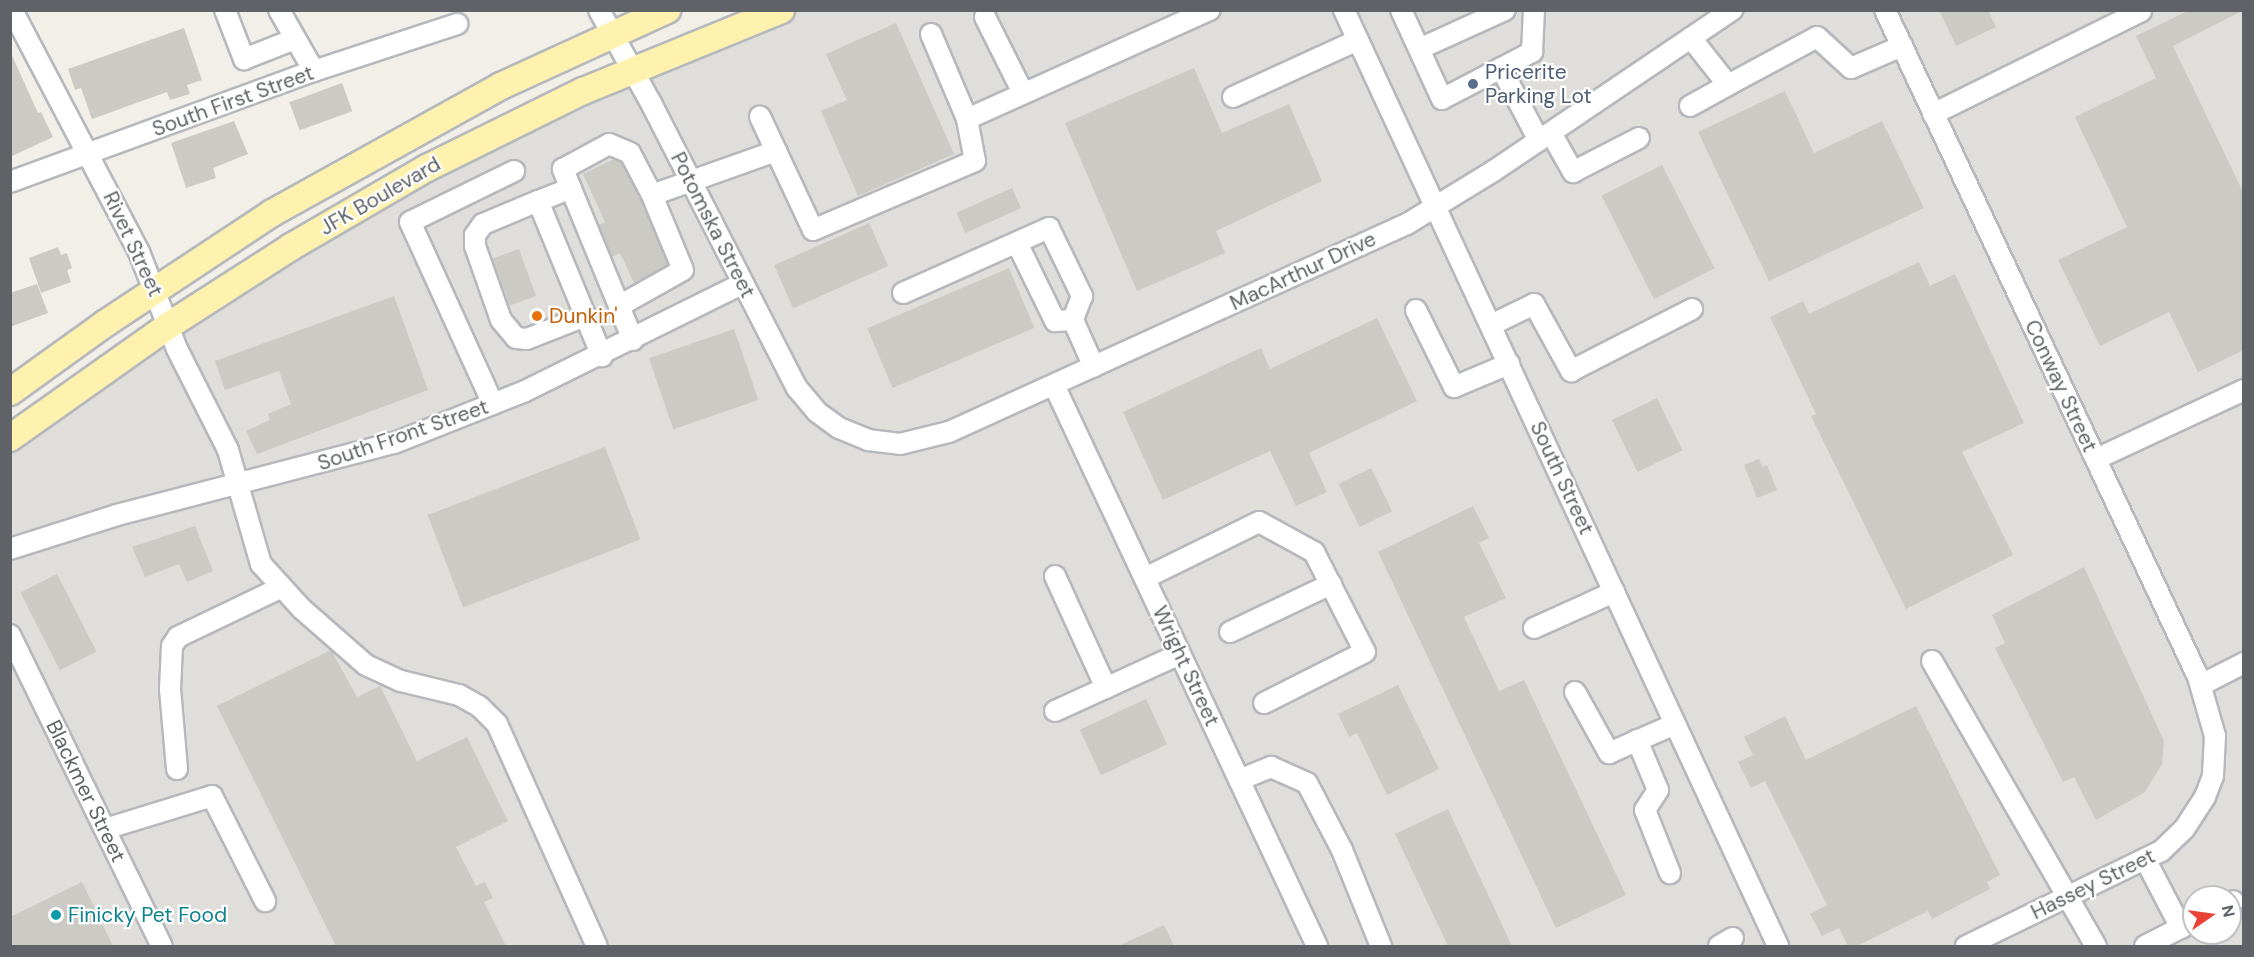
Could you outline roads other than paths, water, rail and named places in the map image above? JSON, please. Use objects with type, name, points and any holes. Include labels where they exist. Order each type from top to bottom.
[{"type":"main road","name":"JFK Boulevard","points":[[10,392],[155,290],[272,213],[434,121],[612,34],[667,10]]},
{"type":"main road","name":"JFK Boulevard","points":[[10,438],[168,326],[291,247],[427,168],[632,70],[781,10]]},
{"type":"street","name":"Rivet Street","points":[[12,10],[155,290],[168,326],[228,450],[239,485],[242,507],[261,564],[280,588],[366,664],[401,681],[459,695],[479,706],[497,724],[597,946]]},
{"type":"street","points":[[225,10],[244,59],[295,39]]},
{"type":"street","points":[[279,10],[314,71]]},
{"type":"street","name":"Potomska Street","points":[[599,10],[797,388],[817,412],[839,428]]},
{"type":"street","points":[[967,119],[1210,10]]},
{"type":"street","name":"South Street","points":[[1344,10],[1778,946]]},
{"type":"street","points":[[1401,10],[1442,99],[1532,52],[1534,10]]},
{"type":"street","points":[[1419,49],[1505,10]]},
{"type":"street","name":"MacArthur Drive","points":[[839,428],[868,440],[916,442],[949,432],[1437,207],[1732,10]]},
{"type":"street","name":"Conway Street","points":[[1885,10],[2201,685],[2215,736],[2214,768]]},
{"type":"street","points":[[1934,114],[2141,11]]},
{"type":"street","points":[[985,17],[1023,93]]},
{"type":"street","name":"South First Street","points":[[10,182],[314,71],[457,24]]},
{"type":"street","points":[[760,117],[813,230],[975,161],[967,119],[931,34]]},
{"type":"street","points":[[1690,106],[1817,37],[1851,68],[1902,46]]},
{"type":"street","points":[[1691,38],[1728,85]]},
{"type":"street","points":[[1233,97],[1359,40]]},
{"type":"street","points":[[1501,68],[1545,137],[1573,172],[1639,138]]},
{"type":"street","points":[[619,306],[683,270],[652,195],[630,153],[609,144],[563,168],[619,306],[633,340]]},
{"type":"street","points":[[652,195],[689,179],[776,151]]},
{"type":"street","points":[[493,404],[410,222],[514,171]]},
{"type":"street","points":[[571,188],[483,224],[475,235],[475,246],[501,320],[516,338],[527,339],[585,316]]},
{"type":"street","points":[[538,201],[602,356]]},
{"type":"street","points":[[903,293],[1049,228],[1082,296],[1073,320],[1094,367]]},
{"type":"street","points":[[1017,243],[1054,321],[1073,320]]},
{"type":"street","name":"South Front Street","points":[[10,549],[117,514],[361,454],[493,404],[602,356],[742,284]]},
{"type":"street","points":[[1491,325],[1534,304],[1571,371],[1692,309]]},
{"type":"street","points":[[1416,310],[1454,387],[1509,364]]},
{"type":"street","name":"Wright Street","points":[[1054,385],[1317,946]]},
{"type":"street","points":[[2096,459],[2244,390]]},
{"type":"street","points":[[1145,578],[1259,522],[1314,552],[1365,652],[1264,704]]},
{"type":"street","points":[[1055,576],[1106,688]]},
{"type":"street","points":[[1230,632],[1331,584]]},
{"type":"street","points":[[177,769],[170,689],[172,646],[178,637],[280,588]]},
{"type":"street","points":[[1534,628],[1614,592]]},
{"type":"street","name":"Blackmer Street","points":[[10,635],[162,946]]},
{"type":"street","points":[[1055,711],[1180,654]]},
{"type":"street","points":[[1932,661],[2096,946]]},
{"type":"street","points":[[2201,685],[2244,663]]},
{"type":"street","points":[[1575,692],[1609,753],[1675,724]]},
{"type":"street","points":[[1637,740],[1658,790],[1645,810],[1670,873]]},
{"type":"street","points":[[1239,780],[1271,767],[1307,783],[1342,850],[1381,946]]},
{"type":"street","name":"Hassey Street","points":[[1966,946],[2161,851],[2195,816],[2214,768]]},
{"type":"street","points":[[105,829],[212,796],[265,901]]},
{"type":"street","points":[[2145,859],[2182,917]]},
{"type":"street","points":[[2145,946],[2182,928]]},
{"type":"place","name":"Pricerite Parking Lot","points":[[1473,84]]},
{"type":"place","name":"Dunkin'","points":[[537,316]]},
{"type":"place","name":"Finicky Pet Food","points":[[56,915]]}]
